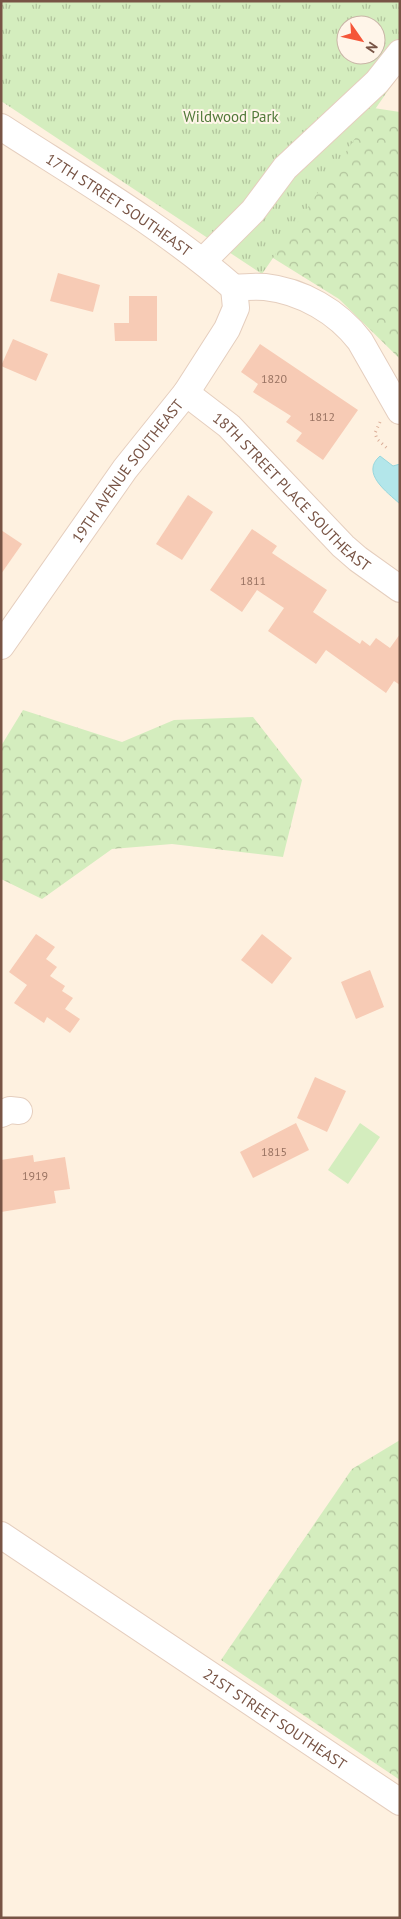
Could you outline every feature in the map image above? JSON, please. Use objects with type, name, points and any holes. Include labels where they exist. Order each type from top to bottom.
[{"type":"street","points":[[203,261],[253,211],[285,168],[364,94],[400,53]]},
{"type":"street","name":"17TH STREET SOUTHEAST","points":[[1,127],[203,261],[234,288]]},
{"type":"street","points":[[234,288],[264,287],[288,292],[319,305],[333,314],[360,341],[400,411]]},
{"type":"street","name":"19TH AVENUE SOUTHEAST","points":[[1,646],[125,469],[186,393],[227,329],[236,308],[234,288]]},
{"type":"street","name":"18TH STREET PLACE SOUTHEAST","points":[[186,393],[229,426],[348,550],[400,589]]},
{"type":"street","name":"21ST STREET SOUTHEAST","points":[[1,1535],[400,1802]]},
{"type":"green space","name":"Wildwood Park","points":[[1,1],[400,1],[400,73],[262,274],[1,101]]},
{"type":"green space","points":[[367,107],[400,112],[400,359],[339,299],[244,240]]},
{"type":"green space","points":[[23,710],[122,742],[174,720],[253,717],[302,780],[283,857],[172,844],[112,849],[42,899],[1,879],[1,746]]},
{"type":"green space","points":[[360,1123],[380,1137],[348,1184],[328,1170]]},
{"type":"green space","points":[[400,1440],[400,1780],[221,1660],[352,1469]]},
{"type":"water","points":[[380,456],[393,466],[400,464],[400,504],[383,488],[374,475],[375,462]]},
{"type":"building","points":[[58,273],[100,285],[93,312],[50,301]]},
{"type":"building","points":[[129,296],[157,296],[157,341],[115,341],[114,323],[129,323]]},
{"type":"building","points":[[13,339],[48,354],[36,381],[1,366]]},
{"type":"building","points":[[260,344],[358,410],[323,460],[296,441],[302,433],[286,422],[291,416],[253,392],[258,384],[241,372]]},
{"type":"building","points":[[188,495],[213,512],[182,560],[156,544]]},
{"type":"building","points":[[252,529],[277,546],[272,553],[327,590],[313,612],[360,644],[362,640],[370,646],[376,638],[390,648],[400,634],[400,685],[394,681],[386,693],[326,650],[316,664],[268,631],[284,608],[257,590],[242,612],[210,590]]},
{"type":"building","points":[[1,530],[22,544],[1,574]]},
{"type":"building","points":[[36,934],[55,947],[46,959],[57,967],[50,976],[65,986],[62,991],[73,998],[65,1009],[80,1019],[70,1033],[47,1017],[44,1023],[14,1003],[27,985],[9,972]]},
{"type":"building","points":[[262,934],[292,958],[272,984],[241,960]]},
{"type":"building","points":[[370,970],[384,1007],[356,1019],[341,982]]},
{"type":"building","points":[[315,1077],[346,1091],[327,1132],[297,1118]]},
{"type":"building","points":[[296,1123],[309,1150],[253,1178],[240,1152]]},
{"type":"building","points":[[33,1155],[34,1162],[65,1157],[70,1189],[54,1191],[56,1203],[1,1212],[1,1160]]}]
